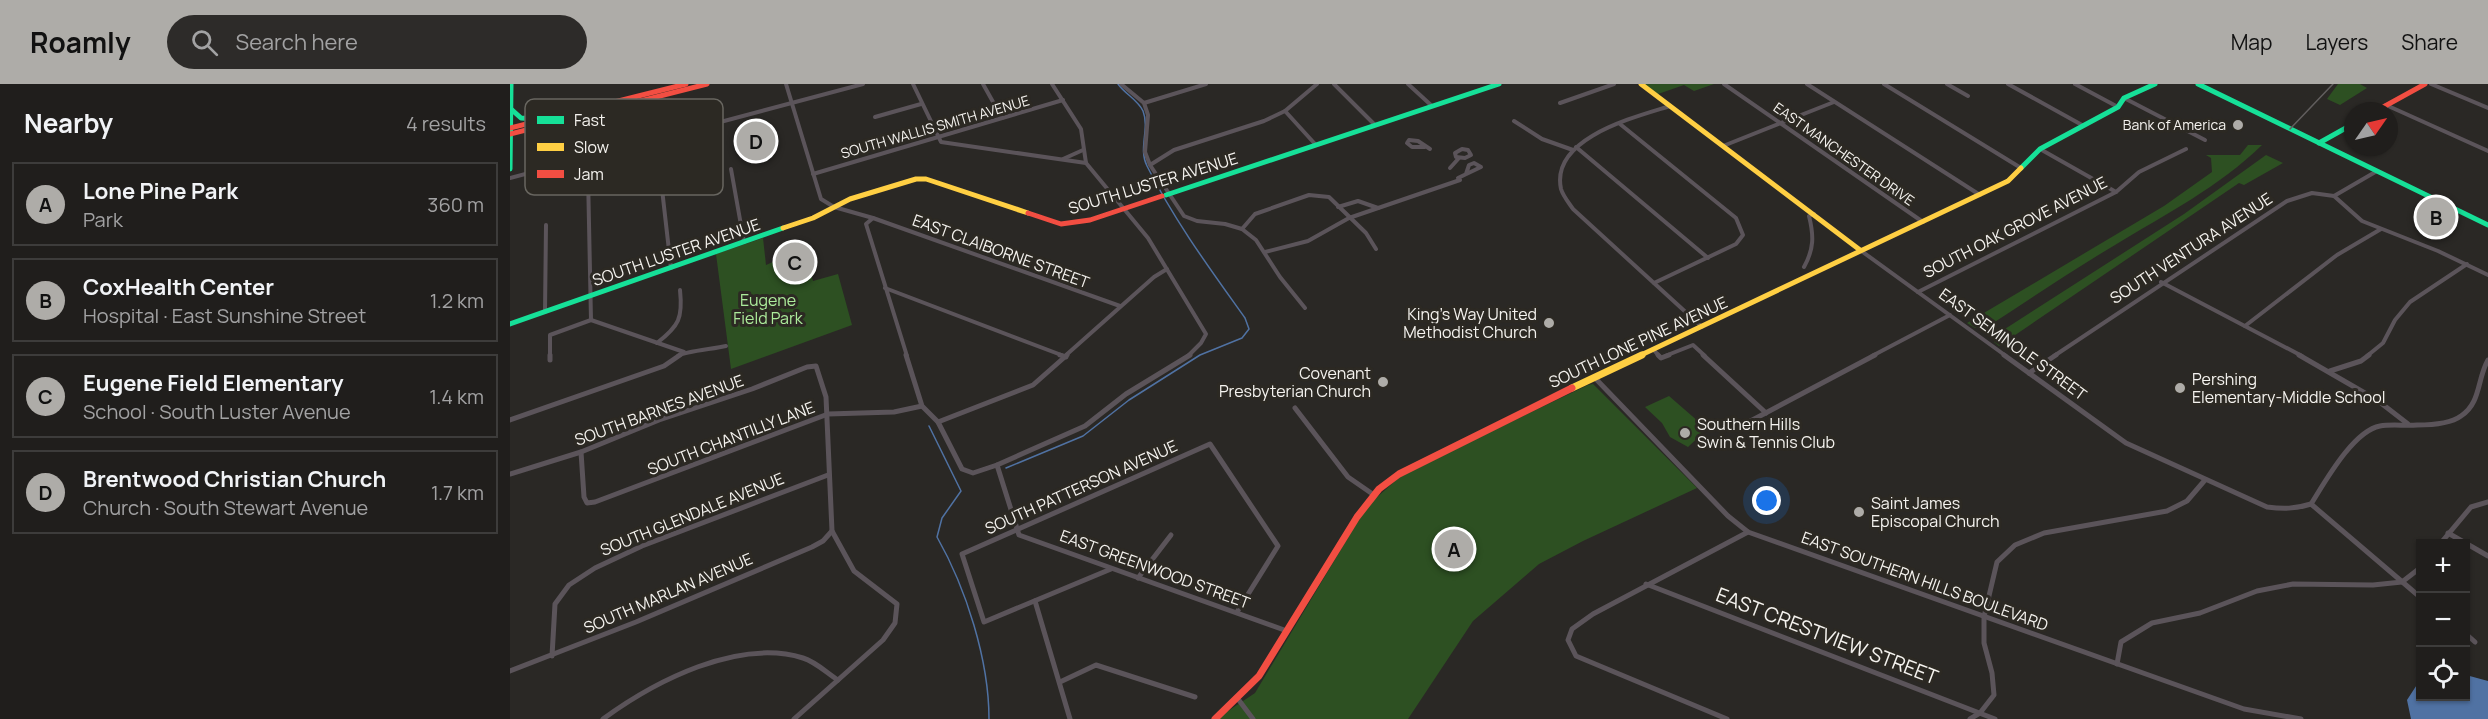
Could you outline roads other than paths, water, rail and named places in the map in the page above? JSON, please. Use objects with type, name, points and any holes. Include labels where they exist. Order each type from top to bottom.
[{"type":"main road","points":[[510,169],[511,84]]},
{"type":"main road","points":[[627,99],[686,84]]},
{"type":"main road","points":[[648,99],[707,84]]},
{"type":"main road","name":"SOUTH LUSTER AVENUE","points":[[510,324],[815,217],[849,199],[916,179],[926,179],[1061,224],[1077,224],[1432,106],[1483,86],[1499,84]]},
{"type":"main road","name":"EAST SEMINOLE STREET","points":[[1641,84],[1860,250]]},
{"type":"main road","points":[[2198,84],[2488,225]]},
{"type":"main road","points":[[2392,102],[2426,84]]},
{"type":"main road","name":"SOUTH LONE PINE AVENUE","points":[[1215,719],[1238,699],[1264,668],[1357,517],[1374,495],[1392,478],[1413,465],[1594,377],[2008,181],[2040,149],[2118,106],[2124,98],[2149,85]]},
{"type":"main road","points":[[511,109],[518,116],[525,119]]},
{"type":"main road","points":[[2319,143],[2344,129]]},
{"type":"main road","points":[[511,147],[525,134]]},
{"type":"street","points":[[786,84],[821,199],[834,207]]},
{"type":"street","points":[[723,121],[862,84]]},
{"type":"street","points":[[913,84],[941,142],[1086,163]]},
{"type":"street","points":[[983,84],[1002,118]]},
{"type":"street","points":[[873,218],[866,224],[922,406],[938,422],[962,469],[973,473],[997,465],[1080,429],[1126,393],[1166,371],[1196,349],[1204,342],[1206,334],[1148,238],[1086,163],[1081,129],[1053,84]]},
{"type":"street","points":[[1121,84],[1144,103],[1149,115],[1145,152],[1165,195],[1184,216],[1197,221],[1242,228],[1265,252],[1280,277],[1305,308]]},
{"type":"street","points":[[1144,103],[1206,84]]},
{"type":"street","points":[[1150,165],[1174,150],[1264,121],[1285,111],[1317,84]]},
{"type":"street","points":[[1334,84],[1375,125]]},
{"type":"street","points":[[1408,84],[1432,106]]},
{"type":"street","points":[[1560,103],[1614,84]]},
{"type":"street","name":"EAST MANCHESTER DRIVE","points":[[1724,84],[1923,222]]},
{"type":"street","points":[[1807,84],[1980,195]]},
{"type":"street","points":[[1884,84],[2021,168]]},
{"type":"street","points":[[1947,84],[1968,96]]},
{"type":"street","points":[[2008,84],[2082,125]]},
{"type":"street","points":[[2075,84],[2118,106]]},
{"type":"street","points":[[2431,84],[2488,108]]},
{"type":"street","points":[[2124,98],[2205,140]]},
{"type":"street","name":"SOUTH WALLIS SMITH AVENUE","points":[[813,174],[1063,100]]},
{"type":"street","points":[[1723,146],[1834,102]]},
{"type":"street","points":[[876,117],[921,104]]},
{"type":"street","points":[[1670,106],[1593,135],[1575,149],[1562,167],[1561,189],[1573,209],[1701,327]]},
{"type":"street","points":[[2398,110],[2488,151]]},
{"type":"street","points":[[1285,111],[1315,144]]},
{"type":"street","points":[[1514,121],[1538,138],[1556,146],[1575,149],[1708,258]]},
{"type":"street","points":[[1620,124],[1736,218],[1742,228],[1743,235],[1736,244],[1653,283]]},
{"type":"street","points":[[1425,147],[1430,149]]},
{"type":"street","points":[[2040,149],[2116,192]]},
{"type":"street","name":"SOUTH OAK GROVE AVENUE","points":[[1918,291],[2116,192],[2139,172],[2186,149]]},
{"type":"street","points":[[1060,160],[1083,150]]},
{"type":"street","points":[[1450,168],[1459,158]]},
{"type":"street","points":[[731,169],[744,242]]},
{"type":"street","points":[[2377,171],[2334,196],[2344,210],[2358,220],[2467,264],[2488,275]]},
{"type":"street","points":[[510,178],[525,174]]},
{"type":"street","points":[[1265,252],[1308,241],[1349,218],[1459,179],[1466,174]]},
{"type":"street","name":"SOUTH VENTURA AVENUE","points":[[2029,373],[2162,282],[2297,195],[2313,191],[2334,196]]},
{"type":"street","points":[[588,195],[591,320]]},
{"type":"street","points":[[663,195],[670,268]]},
{"type":"street","points":[[1242,228],[1255,214],[1309,195],[1322,195],[1329,197],[1366,233],[1376,249]]},
{"type":"street","points":[[1338,207],[1352,200],[1360,200],[1378,208]]},
{"type":"street","name":"EAST CLAIBORNE STREET","points":[[834,207],[873,218],[1120,306]]},
{"type":"street","points":[[1804,267],[1813,252],[1814,234],[1809,216],[1814,214]]},
{"type":"street","points":[[545,312],[546,225]]},
{"type":"street","points":[[2245,326],[2337,255],[2381,229]]},
{"type":"street","name":"EAST SEMINOLE STREET","points":[[1860,250],[2126,443],[2267,507],[2295,509],[2311,504]]},
{"type":"street","points":[[2330,371],[2361,360],[2383,343],[2395,320],[2410,302],[2467,264]]},
{"type":"street","points":[[938,422],[1033,384],[1066,357],[1120,306],[1167,269]]},
{"type":"street","points":[[2162,282],[2330,371],[2377,400],[2409,425]]},
{"type":"street","points":[[885,288],[1066,357]]},
{"type":"street","points":[[657,343],[673,331],[681,319],[680,290]]},
{"type":"street","points":[[1743,425],[1950,315]]},
{"type":"street","points":[[550,360],[550,335],[591,320],[684,352],[702,352],[726,346]]},
{"type":"street","points":[[1653,349],[1661,358],[1693,345],[1766,413]]},
{"type":"street","points":[[510,420],[664,366],[684,352]]},
{"type":"street","points":[[2416,593],[2311,504],[2333,469],[2364,433],[2379,426],[2432,425],[2461,417],[2477,399],[2481,372],[2488,360]]},
{"type":"street","name":"SOUTH BARNES AVENUE","points":[[510,474],[581,452],[659,420],[701,408],[807,367],[816,366],[826,397],[828,414]]},
{"type":"street","name":"EAST SOUTHERN HILLS BOULEVARD","points":[[1594,377],[1728,516],[1748,532],[2244,709],[2301,719]]},
{"type":"street","name":"SOUTH CHANTILLY LANE","points":[[581,452],[584,497],[587,503],[595,502],[828,414],[894,412],[922,406]]},
{"type":"street","points":[[1295,408],[1348,477],[1374,495]]},
{"type":"street","points":[[794,719],[883,640],[896,623],[897,604],[854,571],[832,531],[828,475],[828,414]]},
{"type":"street","name":"SOUTH PATTERSON AVENUE","points":[[1035,601],[984,622],[962,554],[1210,444],[1278,546],[1237,612]]},
{"type":"street","points":[[997,465],[1017,530]]},
{"type":"street","name":"SOUTH GLENDALE AVENUE","points":[[552,656],[555,604],[569,585],[595,568],[642,546],[828,475]]},
{"type":"street","points":[[1970,719],[1980,713],[1994,695],[1992,673],[1984,643],[1984,617],[1997,562],[2015,545],[2044,532],[2168,511],[2187,501],[2205,480]]},
{"type":"street","points":[[2443,539],[2471,507],[2488,501]]},
{"type":"street","name":"EAST GREENWOOD STREET","points":[[1017,530],[1020,535],[1287,631]]},
{"type":"street","name":"SOUTH MARLAN AVENUE","points":[[510,671],[552,656],[812,547],[823,541],[832,531]]},
{"type":"street","points":[[1727,719],[1576,656],[1568,640],[1572,629],[1593,614],[1748,532]]},
{"type":"street","points":[[2448,533],[2488,556]]},
{"type":"street","points":[[1138,578],[1171,535]]},
{"type":"street","points":[[1070,719],[1035,601],[1112,568]]},
{"type":"street","points":[[2117,664],[2121,642],[2152,623],[2200,613],[2257,591],[2293,584],[2373,585],[2402,582],[2416,572]]},
{"type":"street","name":"EAST CRESTVIEW STREET","points":[[1646,584],[1995,719]]},
{"type":"street","points":[[2470,638],[2475,642]]},
{"type":"street","points":[[603,719],[636,695],[695,669],[727,658],[781,653],[804,658],[838,680]]},
{"type":"street","points":[[1060,682],[1096,665],[1194,698]]},
{"type":"street","points":[[1238,699],[1253,719]]},
{"type":"water","points":[[2470,676],[2488,681],[2488,719],[2411,719],[2407,700],[2416,686],[2416,701],[2470,701]]},
{"type":"waterway","points":[[1006,468],[1083,436],[1129,400],[1200,355],[1242,338],[1249,329],[1245,318],[1169,206],[1147,166],[1144,152],[1145,118],[1143,111],[1118,84]]},
{"type":"waterway","points":[[929,426],[961,491],[942,518],[937,537],[948,557],[974,625],[985,673],[989,719]]},
{"type":"railway","points":[[2290,129],[2333,84]]},
{"type":"place","name":"Bank of America","points":[[2238,125]]},
{"type":"place","name":"Brentwood Christian Church","points":[[756,141]]},
{"type":"place","name":"CoxHealth Center","points":[[2436,217]]},
{"type":"place","name":"Eugene Field Elementary","points":[[795,262]]},
{"type":"place","name":"King's Way United Methodist Church","points":[[1549,323]]},
{"type":"place","name":"Covenant Presbyterian Church","points":[[1383,382]]},
{"type":"place","name":"Pershing Elementary-Middle School","points":[[2180,388]]},
{"type":"place","name":"Southern Hills Swin & Tennis Club","points":[[1685,433]]},
{"type":"place","name":"Saint James Episcopal Church","points":[[1859,512]]},
{"type":"place","name":"Lone Pine Park","points":[[1454,549]]},
{"type":"park label","name":"Eugene Field Park","points":[[768,309]]}]
